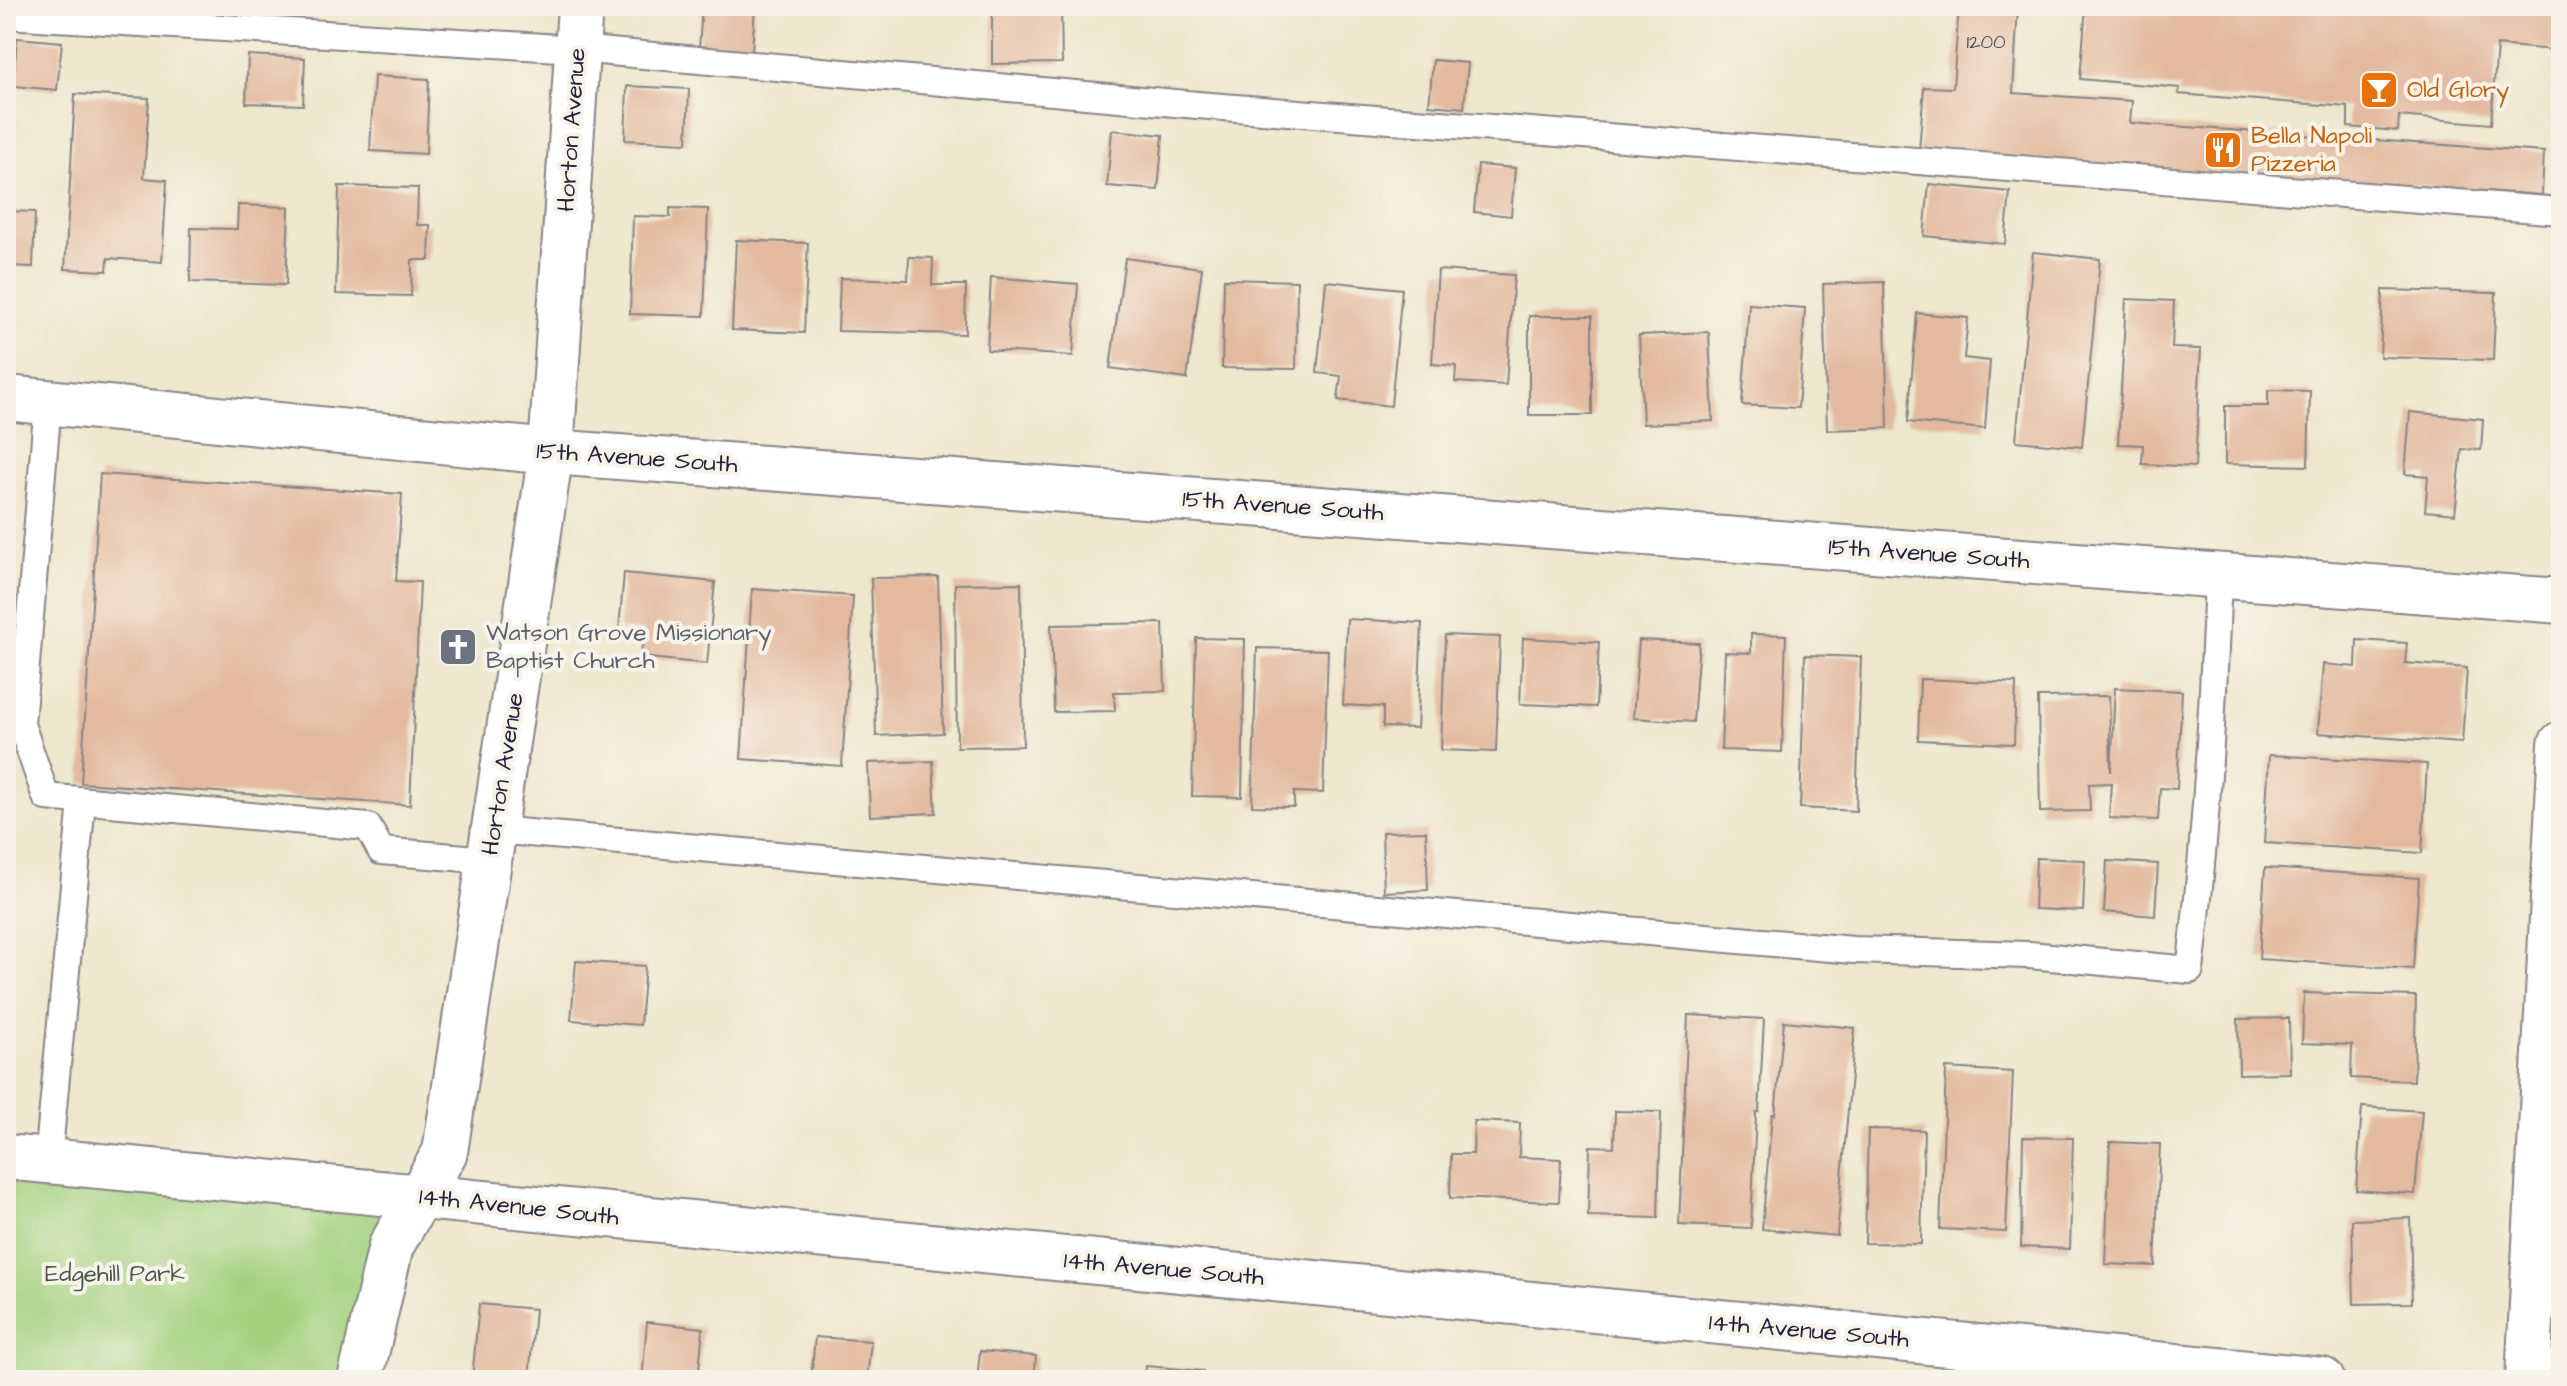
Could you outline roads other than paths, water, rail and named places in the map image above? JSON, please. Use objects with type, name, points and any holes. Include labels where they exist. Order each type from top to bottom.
[{"type":"street","name":"Horton Avenue","points":[[360,1380],[391,1246],[445,1152],[551,452],[580,6]]},
{"type":"street","name":"15th Avenue South","points":[[27,400],[551,452],[2561,601]]},
{"type":"street","points":[[2528,1380],[2561,744]]},
{"type":"street","name":"14th Avenue South","points":[[6,1157],[2322,1380]]},
{"type":"lane","points":[[6,15],[577,49],[1197,105],[2561,211]]},
{"type":"lane","points":[[27,400],[21,724],[46,797],[368,827],[381,851],[492,845],[1837,949],[2029,955],[2190,970],[2203,864],[2215,688],[2218,576]]},
{"type":"lane","points":[[48,1161],[82,801]]},
{"type":"place","name":"Old Glory","points":[[2379,90]]},
{"type":"place","name":"Bella Napoli Pizzeria","points":[[2223,150]]},
{"type":"place","name":"Watson Grove Missionary Baptist Church","points":[[458,647]]},
{"type":"park label","name":"Edgehill Park","points":[[115,1274]]}]
